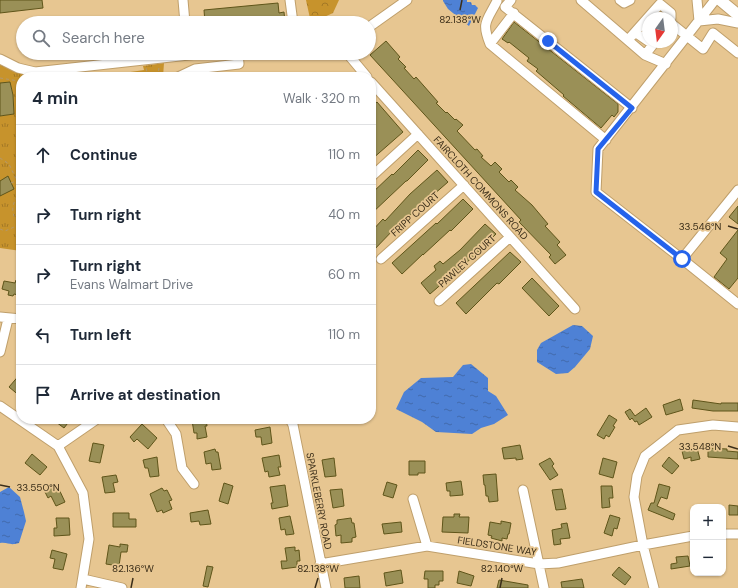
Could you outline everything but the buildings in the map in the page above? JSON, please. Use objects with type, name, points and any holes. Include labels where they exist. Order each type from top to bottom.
[{"type":"main road","points":[[720,0],[738,15]]},
{"type":"street","points":[[183,0],[184,16]]},
{"type":"street","points":[[290,0],[292,16]]},
{"type":"street","points":[[376,22],[407,0]]},
{"type":"street","points":[[581,0],[645,55],[666,64]]},
{"type":"street","points":[[620,0],[624,3],[630,0]]},
{"type":"street","points":[[697,0],[699,21]]},
{"type":"street","points":[[720,0],[699,21],[632,108],[598,149],[596,192],[737,300]]},
{"type":"street","points":[[606,140],[490,44],[485,32],[485,24],[497,1],[508,3],[514,13],[632,108]]},
{"type":"street","points":[[654,12],[660,4],[670,12]]},
{"type":"street","points":[[490,44],[514,13]]},
{"type":"street","points":[[699,21],[718,19],[738,23]]},
{"type":"street","points":[[678,29],[702,49],[713,33],[738,52]]},
{"type":"street","points":[[628,40],[641,30]]},
{"type":"street","points":[[645,55],[648,48]]},
{"type":"street","points":[[0,59],[18,68],[35,72],[147,60]]},
{"type":"street","points":[[189,72],[196,69],[239,64],[239,60]]},
{"type":"street","points":[[353,60],[363,72]]},
{"type":"street","name":"FAIRCLOTH COMMONS ROAD","points":[[376,89],[464,185],[574,309]]},
{"type":"street","points":[[376,172],[418,134]]},
{"type":"street","name":"FRIPP COURT","points":[[381,259],[464,185]]},
{"type":"street","points":[[682,259],[738,190]]},
{"type":"street","name":"PAWLEY COURT","points":[[439,301],[510,237]]},
{"type":"street","points":[[0,352],[4,318],[16,319]]},
{"type":"street","points":[[0,406],[16,417]]},
{"type":"street","points":[[26,424],[58,446],[83,493],[89,539],[82,583],[122,588]]},
{"type":"street","points":[[58,446],[90,424]]},
{"type":"street","points":[[169,424],[176,434],[182,468],[194,484]]},
{"type":"street","name":"SPARKLEBERRY ROAD","points":[[292,424],[326,588]]},
{"type":"street","points":[[654,588],[643,545],[634,497],[637,476],[645,456],[678,430],[713,426],[738,427]]},
{"type":"street","points":[[523,490],[544,588]]},
{"type":"street","points":[[413,499],[427,546]]},
{"type":"street","points":[[726,534],[738,534]]},
{"type":"street","name":"FIELDSTONE WAY","points":[[320,564],[427,546],[539,564],[558,563],[690,537]]},
{"type":"path","points":[[156,60],[158,72]]},
{"type":"path","points":[[145,64],[147,72]]},
{"type":"path","points":[[0,78],[16,81]]},
{"type":"path","points":[[0,158],[9,164],[16,178]]},
{"type":"path","points":[[11,183],[16,180]]},
{"type":"path","points":[[16,199],[12,209],[14,218],[16,220]]},
{"type":"path","points":[[0,229],[5,231],[16,226]]},
{"type":"green space","points":[[306,0],[339,0],[333,13],[326,16],[309,16]]},
{"type":"green space","points":[[0,62],[51,72],[16,72],[16,250],[0,248],[0,116],[14,114],[13,95],[10,82],[0,83]]},
{"type":"green space","points":[[164,63],[163,72],[130,72],[144,70],[143,66]]},
{"type":"water","points":[[443,0],[467,0],[467,2],[471,2],[472,5],[475,5],[478,8],[469,26],[448,9]]},
{"type":"water","points":[[573,325],[582,326],[593,336],[590,349],[568,373],[556,374],[537,362],[537,350],[541,343]]},
{"type":"water","points":[[471,364],[488,378],[488,391],[496,396],[508,415],[494,424],[481,428],[472,434],[436,432],[422,422],[396,409],[404,392],[421,378],[453,377],[463,365]]},
{"type":"water","points":[[9,487],[20,497],[26,521],[19,543],[13,544],[0,543],[0,492]]},
{"type":"route","points":[[548,41],[632,108],[598,149],[596,192],[682,259]]}]
